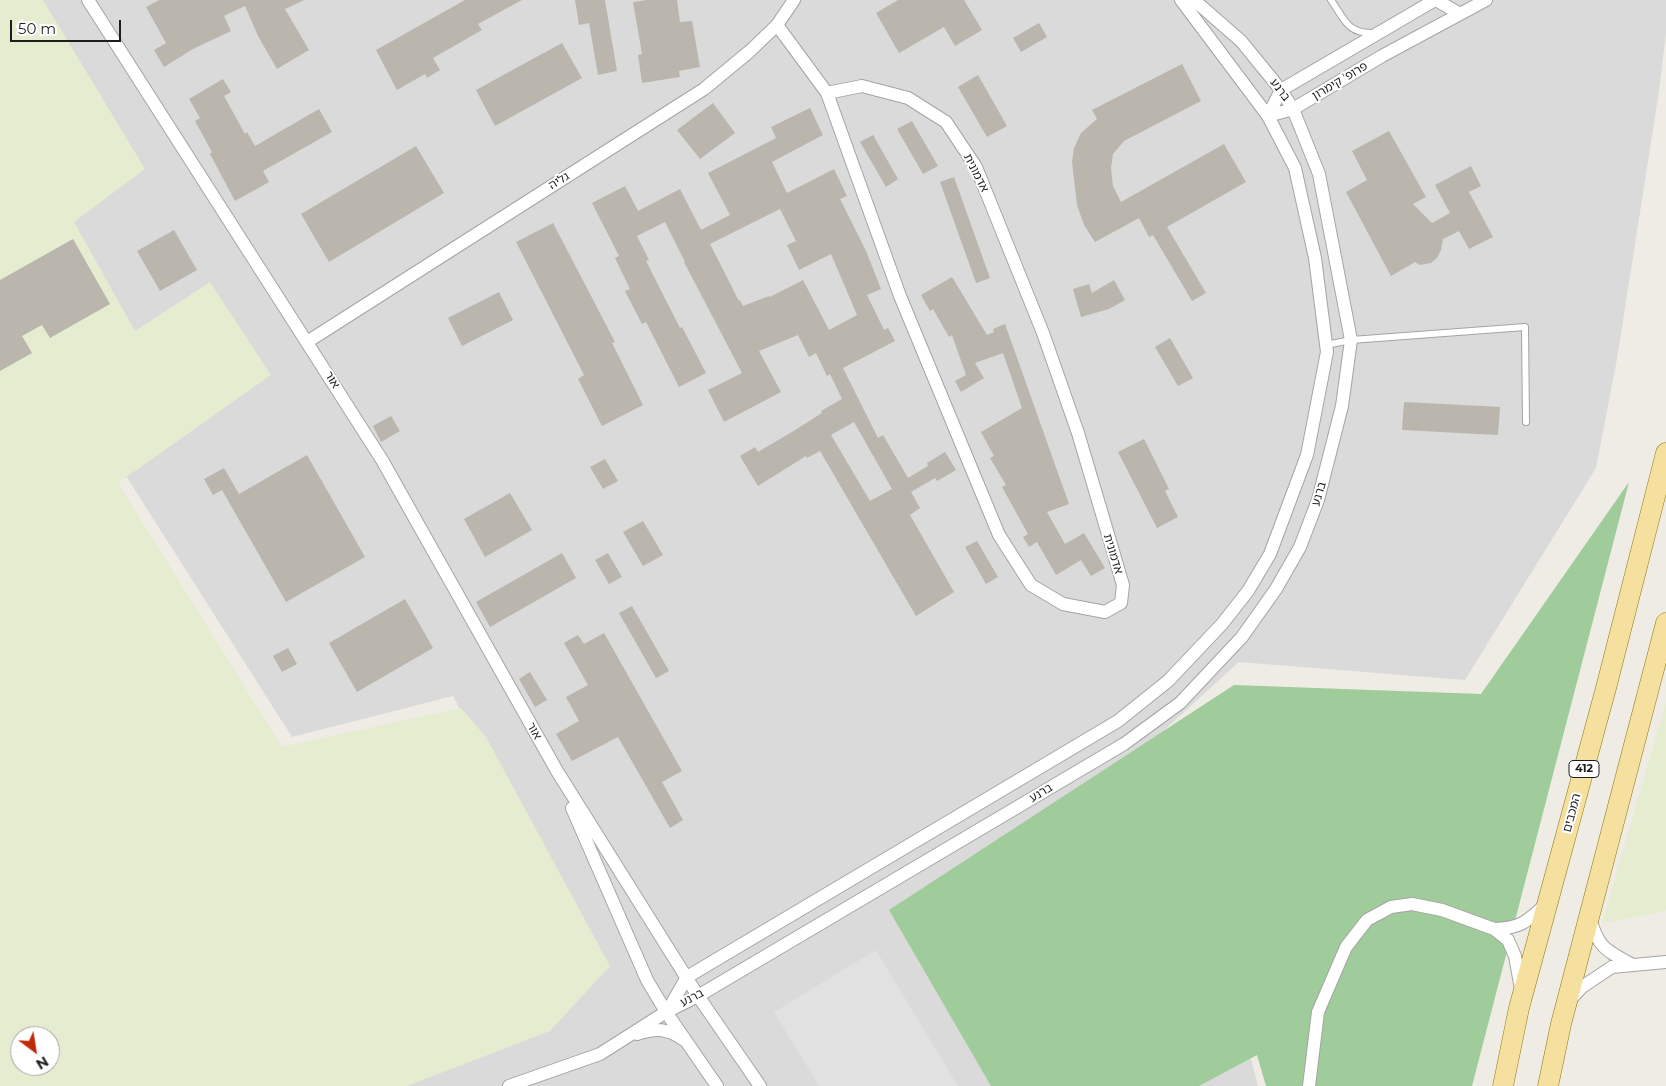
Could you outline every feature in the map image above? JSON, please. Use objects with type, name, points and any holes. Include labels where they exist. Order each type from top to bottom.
[{"type":"main road","name":"המכבים","points":[[1503,1086],[1522,996],[1606,688],[1666,453]]},
{"type":"main road","points":[[1548,1086],[1566,1004],[1666,623]]},
{"type":"street","name":"אור","points":[[88,0],[382,460],[556,771]]},
{"type":"street","name":"גליה","points":[[307,342],[704,89],[778,25],[794,0]]},
{"type":"street","name":"ברנע","points":[[666,1012],[687,977],[1118,721],[1168,681],[1222,624],[1248,591],[1270,554],[1307,455],[1327,352],[1314,258],[1295,168],[1268,116],[1181,0]]},
{"type":"street","name":"ברנע","points":[[666,1012],[698,996],[1124,744],[1180,704],[1242,637],[1276,589],[1300,546],[1318,500],[1342,406],[1351,340],[1319,174],[1293,109],[1281,90],[1241,41],[1194,0]]},
{"type":"street","points":[[1436,0],[1460,14]]},
{"type":"street","name":"פרופ' קימרון","points":[[1281,90],[1436,0]]},
{"type":"street","points":[[1460,0],[1460,14]]},
{"type":"street","name":"פרופ' קימרון","points":[[1268,116],[1293,109],[1382,56],[1486,0]]},
{"type":"street","name":"אדמונית","points":[[778,25],[827,93],[900,296],[999,535],[1031,585],[1064,604],[1105,612],[1121,603],[1123,585],[1078,433],[1046,342],[976,167],[946,122],[908,98],[862,86],[827,93]]},
{"type":"street","points":[[1268,116],[1281,90]]},
{"type":"street","points":[[1179,670],[1197,685]]},
{"type":"street","points":[[556,771],[698,996],[760,1086]]},
{"type":"street","points":[[556,771],[647,980],[666,1012],[718,1086]]},
{"type":"street","points":[[1494,929],[1511,928],[1527,922],[1548,902]]},
{"type":"street","points":[[1309,1086],[1318,1012],[1346,947],[1367,920],[1391,907],[1412,904],[1442,910],[1494,929],[1508,940],[1519,976],[1522,996]]},
{"type":"street","points":[[1590,915],[1594,931],[1605,949],[1630,964]]},
{"type":"street","points":[[1566,1004],[1582,986],[1612,967],[1666,962]]},
{"type":"street","points":[[600,1054],[666,1012]]},
{"type":"street","points":[[510,1086],[600,1054],[639,1033],[659,1030],[673,1032],[688,1043]]},
{"type":"lane","points":[[1331,0],[1349,28],[1364,33],[1381,33]]},
{"type":"lane","points":[[1326,346],[1351,340],[1525,327],[1526,422]]},
{"type":"shaded area","points":[[0,0],[1666,0],[1666,33],[1659,91],[1617,359],[1596,468],[1465,680],[1239,662],[1094,794],[1007,1086],[369,1086],[596,962],[453,696],[292,737],[119,465],[26,406]]},
{"type":"shaded area","points":[[876,950],[958,1086],[819,1086],[774,1012]]},
{"type":"shaded area","points":[[1248,1047],[1258,1086],[1185,1086]]},
{"type":"green space","points":[[0,0],[43,0],[145,169],[74,222],[135,331],[210,282],[271,375],[118,483],[282,747],[461,708],[486,737],[610,966],[550,1031],[407,1086],[0,1086]]},
{"type":"green space","points":[[1629,482],[1472,1086],[1266,1086],[1257,1055],[1199,1086],[991,1086],[889,910],[1234,685],[1481,694]]},
{"type":"green space","points":[[1666,703],[1666,911],[1602,923]]},
{"type":"building","points":[[159,0],[304,0],[285,9],[309,50],[277,69],[258,36],[245,6],[224,16],[231,31],[193,49],[164,67],[154,50],[166,43],[146,7]]},
{"type":"building","points":[[465,0],[522,0],[478,24],[482,30],[433,58],[440,70],[427,78],[425,74],[397,90],[376,50]]},
{"type":"building","points":[[575,0],[605,0],[617,71],[598,75],[589,23],[579,25]]},
{"type":"building","points":[[677,0],[680,22],[692,21],[700,67],[679,71],[680,77],[642,83],[638,55],[642,54],[633,2]]},
{"type":"building","points":[[898,0],[964,0],[982,30],[955,46],[944,27],[899,53],[876,13]]},
{"type":"building","points":[[1039,23],[1047,37],[1021,52],[1013,38]]},
{"type":"building","points":[[562,43],[582,78],[495,126],[476,90]]},
{"type":"building","points":[[1182,64],[1201,101],[1124,141],[1113,154],[1111,168],[1113,186],[1121,202],[1224,144],[1246,182],[1167,227],[1206,293],[1192,301],[1153,235],[1149,237],[1139,218],[1095,242],[1084,225],[1077,205],[1072,162],[1074,148],[1081,133],[1097,119],[1092,110]]},
{"type":"building","points":[[978,75],[1007,126],[987,137],[958,87]]},
{"type":"building","points":[[223,79],[231,92],[224,96],[245,134],[247,132],[255,146],[319,109],[332,132],[263,171],[269,182],[235,201],[195,121],[200,118],[189,99]]},
{"type":"building","points":[[713,103],[735,133],[700,159],[677,130]]},
{"type":"building","points":[[810,108],[823,135],[772,162],[787,193],[834,169],[847,196],[840,199],[866,251],[881,289],[867,295],[884,330],[888,328],[895,341],[843,368],[878,438],[883,435],[908,478],[928,466],[927,463],[945,452],[956,470],[937,481],[935,478],[911,492],[920,508],[910,515],[954,592],[916,616],[820,451],[807,458],[806,456],[758,486],[740,456],[755,447],[758,452],[842,399],[830,374],[827,376],[816,353],[809,357],[798,335],[759,351],[781,392],[724,422],[708,390],[742,373],[665,222],[637,236],[649,260],[646,261],[680,328],[682,327],[706,373],[679,387],[646,322],[642,324],[625,291],[630,289],[615,258],[619,256],[592,203],[625,186],[638,211],[680,189],[701,230],[730,215],[708,173],[776,138],[771,127]],"holes":[[[780,209],[796,241],[787,245],[799,270],[831,254],[857,315],[829,330],[803,280],[770,297],[743,306],[739,301],[710,244]],[[854,422],[892,489],[870,501],[831,435]]]},
{"type":"building","points":[[912,121],[938,166],[923,174],[897,129]]},
{"type":"building","points":[[1389,131],[1426,197],[1413,204],[1432,223],[1450,213],[1435,185],[1471,166],[1481,186],[1469,192],[1493,237],[1469,249],[1459,231],[1443,239],[1437,258],[1431,263],[1420,265],[1415,262],[1391,276],[1346,192],[1367,180],[1352,151]]},
{"type":"building","points":[[873,135],[898,179],[886,187],[860,142]]},
{"type":"building","points":[[416,146],[444,193],[329,262],[301,214]]},
{"type":"building","points":[[954,177],[990,278],[976,283],[940,182]]},
{"type":"building","points":[[553,223],[615,342],[612,343],[643,405],[602,426],[578,379],[584,375],[516,242]]},
{"type":"building","points":[[174,230],[197,270],[160,291],[137,251]]},
{"type":"building","points":[[73,239],[110,304],[50,338],[42,325],[22,336],[32,353],[0,371],[0,280]]},
{"type":"building","points":[[952,277],[987,335],[994,332],[993,329],[1005,324],[1069,504],[1047,512],[1065,544],[1084,533],[1105,568],[1091,576],[1081,560],[1056,575],[1037,542],[1029,547],[1023,537],[1028,534],[1002,487],[1006,485],[990,458],[994,456],[981,432],[1022,408],[1003,353],[975,363],[984,378],[961,392],[955,381],[966,375],[952,335],[949,337],[933,309],[930,311],[921,295]]},
{"type":"building","points":[[1114,280],[1125,300],[1109,309],[1081,317],[1073,289],[1089,284],[1092,293]]},
{"type":"building","points":[[499,292],[513,320],[462,346],[448,318]]},
{"type":"building","points":[[1170,338],[1193,378],[1178,386],[1155,347]]},
{"type":"building","points":[[1404,402],[1500,407],[1498,435],[1402,430]]},
{"type":"building","points":[[391,416],[400,431],[381,442],[373,426]]},
{"type":"building","points":[[1144,439],[1169,489],[1165,491],[1178,517],[1157,528],[1118,452]]},
{"type":"building","points":[[307,455],[365,557],[286,602],[222,490],[213,495],[204,479],[224,468],[239,494]]},
{"type":"building","points":[[605,459],[618,481],[603,489],[590,467]]},
{"type":"building","points":[[510,493],[532,530],[485,557],[464,519]]},
{"type":"building","points":[[643,521],[663,555],[643,566],[623,532]]},
{"type":"building","points":[[977,541],[998,577],[986,584],[965,547]]},
{"type":"building","points":[[562,553],[576,578],[490,627],[476,602]]},
{"type":"building","points":[[608,553],[622,577],[609,584],[595,560]]},
{"type":"building","points":[[405,599],[433,648],[357,692],[329,643]]},
{"type":"building","points":[[632,606],[669,671],[656,678],[619,613]]},
{"type":"building","points":[[604,633],[682,771],[662,782],[683,820],[670,828],[618,737],[572,761],[556,734],[579,721],[566,697],[588,685],[564,643],[578,635],[584,644]]},
{"type":"building","points":[[288,648],[297,664],[282,672],[273,656]]},
{"type":"building","points":[[530,672],[547,700],[535,707],[519,679]]}]
